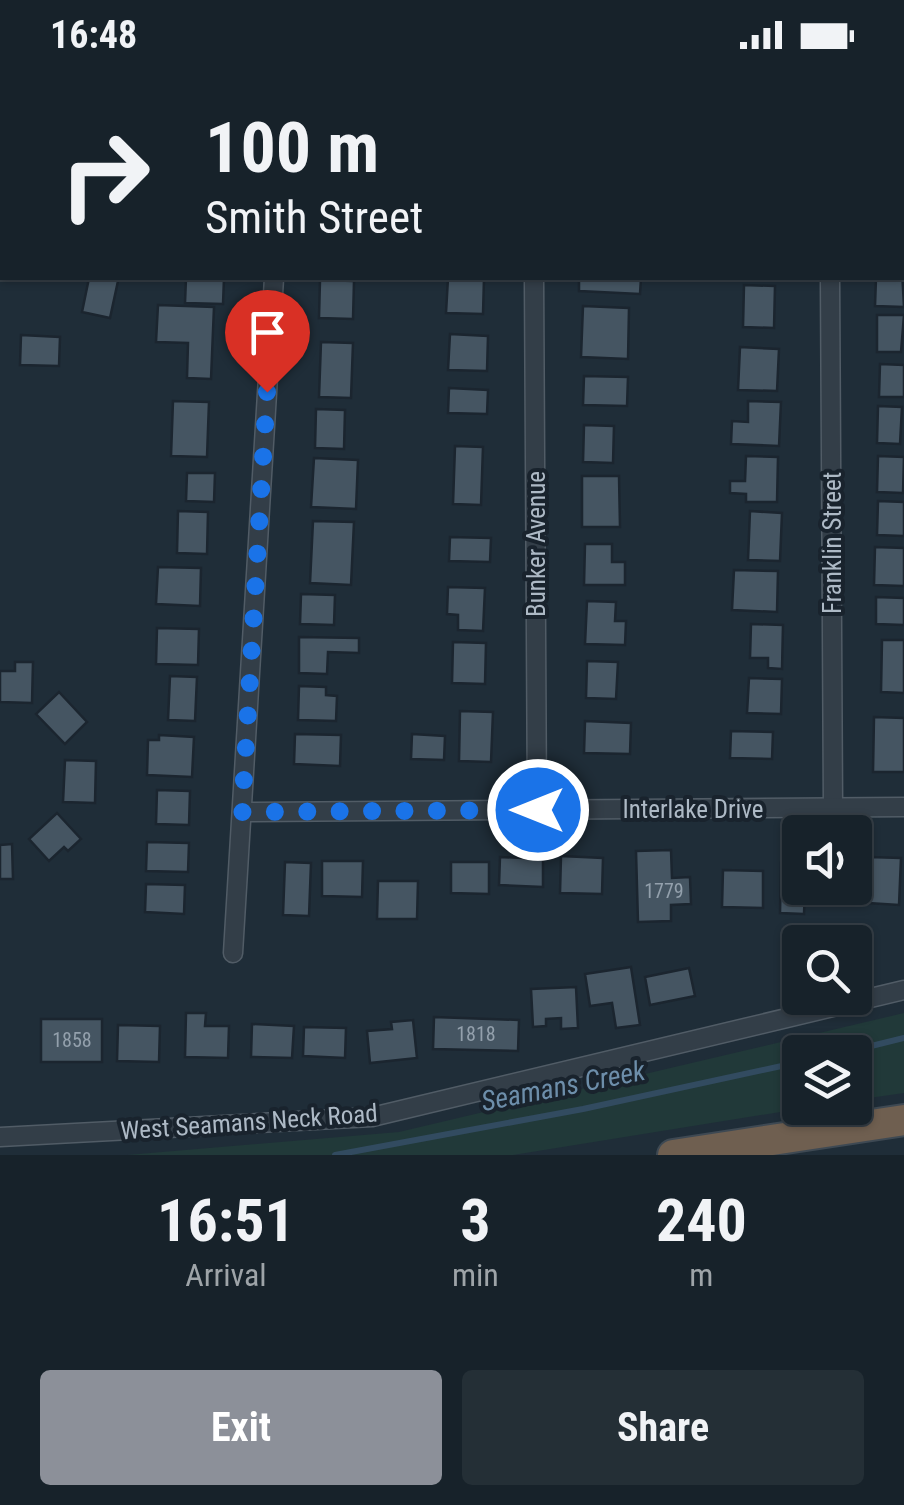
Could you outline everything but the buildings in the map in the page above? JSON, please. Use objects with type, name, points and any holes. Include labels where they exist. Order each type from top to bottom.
[{"type":"highway","points":[[673,1155],[904,1120]]},
{"type":"street","points":[[232,953],[274,280]]},
{"type":"street","name":"Bunker Avenue","points":[[534,280],[538,810]]},
{"type":"street","name":"Franklin Street","points":[[830,280],[833,808]]},
{"type":"street","name":"Interlake Drive","points":[[242,812],[904,807]]},
{"type":"street","name":"West Seamans Neck Road","points":[[0,1138],[372,1118],[904,990]]},
{"type":"green space","points":[[904,1013],[904,1093],[872,1098],[872,1035],[811,1035]]},
{"type":"green space","points":[[782,1042],[782,1112],[513,1155],[127,1155],[399,1132]]},
{"type":"waterway","name":"Seamans Creek","points":[[872,1046],[904,1038]]},
{"type":"waterway","name":"Seamans Creek","points":[[335,1155],[583,1109],[782,1066]]},
{"type":"route","points":[[267,392],[242,812],[538,810]]}]
